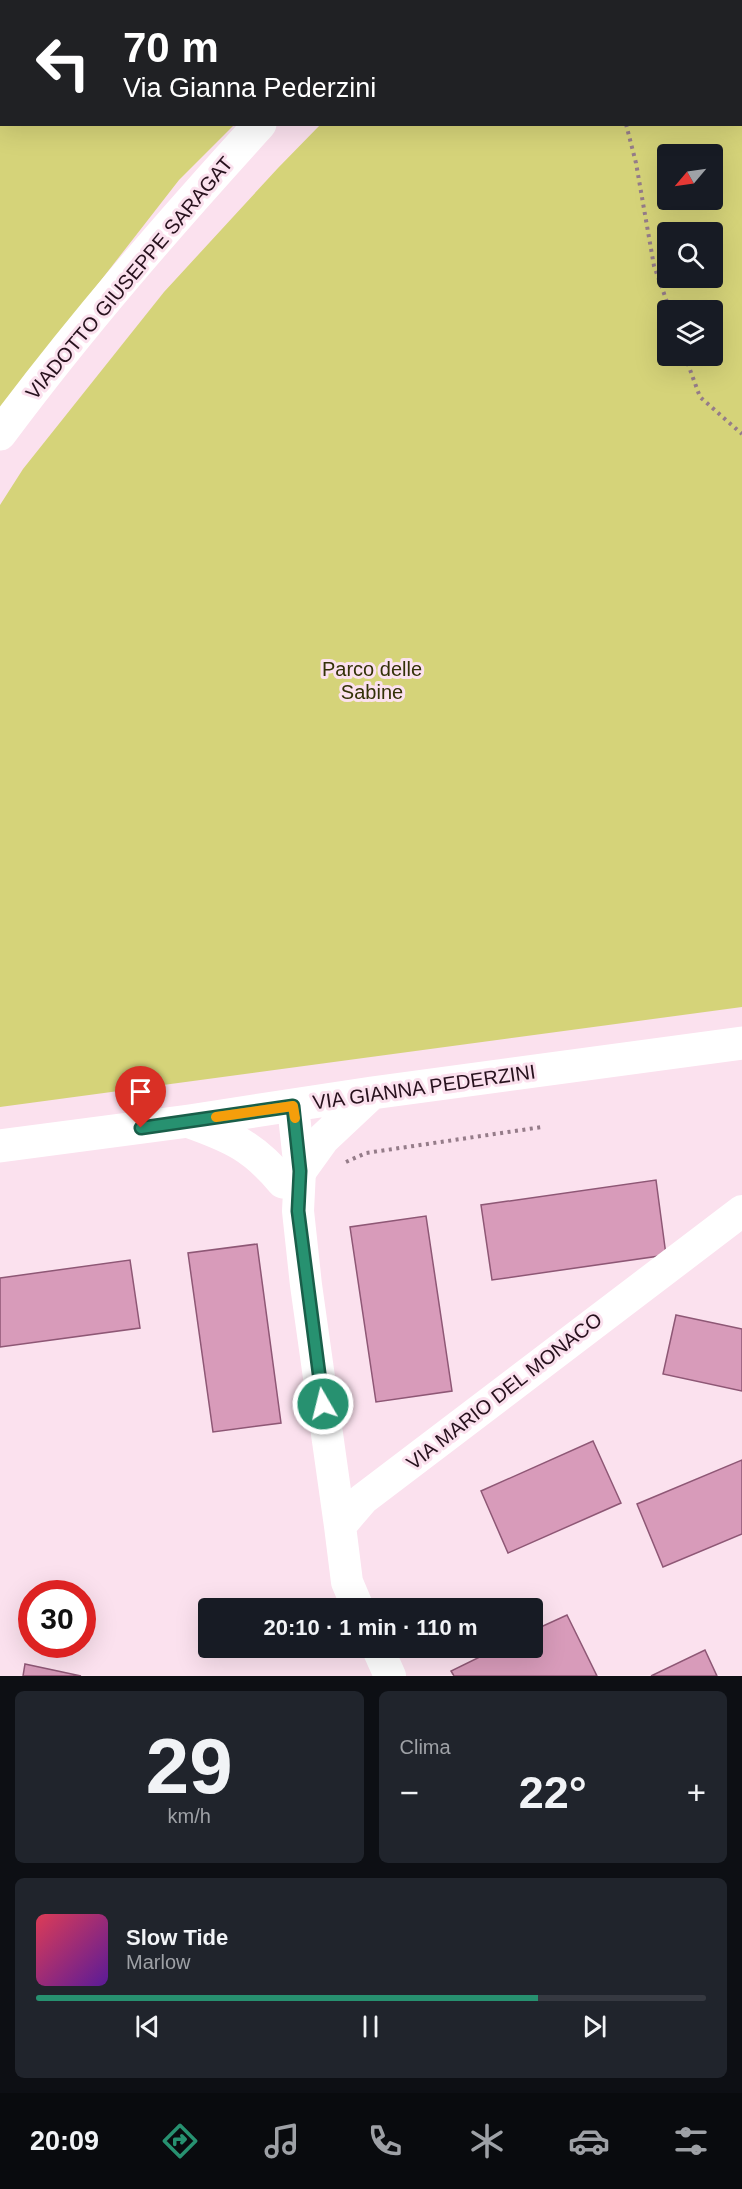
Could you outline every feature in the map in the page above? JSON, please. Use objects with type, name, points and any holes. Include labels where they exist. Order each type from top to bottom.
[{"type":"street","name":"VIADOTTO GIUSEPPE SARAGAT","points":[[0,434],[66,348],[145,252],[258,126]]},
{"type":"street","name":"VIA GIANNA PEDERZINI","points":[[0,1146],[189,1122],[372,1094],[742,1043]]},
{"type":"street","points":[[292,1177],[323,1139],[372,1094]]},
{"type":"street","points":[[283,1107],[347,1582],[354,1598]]},
{"type":"street","points":[[189,1122],[248,1147],[268,1164],[292,1177]]},
{"type":"street","name":"VIA MARIO DEL MONACO","points":[[340,1526],[363,1499],[742,1210]]},
{"type":"street","points":[[382,1658],[390,1676]]},
{"type":"path","points":[[627,126],[636,163],[654,266],[666,300]]},
{"type":"path","points":[[689,366],[700,397],[742,434]]},
{"type":"path","points":[[345,1162],[366,1153],[542,1127]]},
{"type":"green space","points":[[0,126],[233,126],[179,180],[0,410]]},
{"type":"green space","name":"Parco delle Sabine","points":[[319,126],[742,126],[742,1007],[0,1107],[0,505],[23,469],[164,292]]},
{"type":"building","points":[[656,1180],[666,1255],[492,1280],[481,1205]]},
{"type":"building","points":[[426,1216],[452,1391],[376,1402],[350,1227]]},
{"type":"building","points":[[257,1244],[281,1423],[213,1432],[188,1253]]},
{"type":"building","points":[[130,1260],[140,1328],[0,1347],[0,1278]]},
{"type":"building","points":[[676,1315],[742,1329],[742,1391],[663,1374]]},
{"type":"building","points":[[593,1441],[621,1503],[508,1553],[481,1491]]},
{"type":"building","points":[[742,1460],[742,1534],[663,1567],[637,1504]]},
{"type":"building","points":[[567,1615],[597,1676],[454,1676],[451,1671],[478,1658],[543,1658],[543,1626]]},
{"type":"building","points":[[705,1650],[717,1676],[651,1676]]},
{"type":"building","points":[[25,1664],[81,1676],[23,1676]]},
{"type":"slow traffic","points":[[216,1117],[293,1106],[295,1118]]},
{"type":"route","points":[[141,1128],[293,1106],[300,1171],[298,1211],[323,1404]]}]
